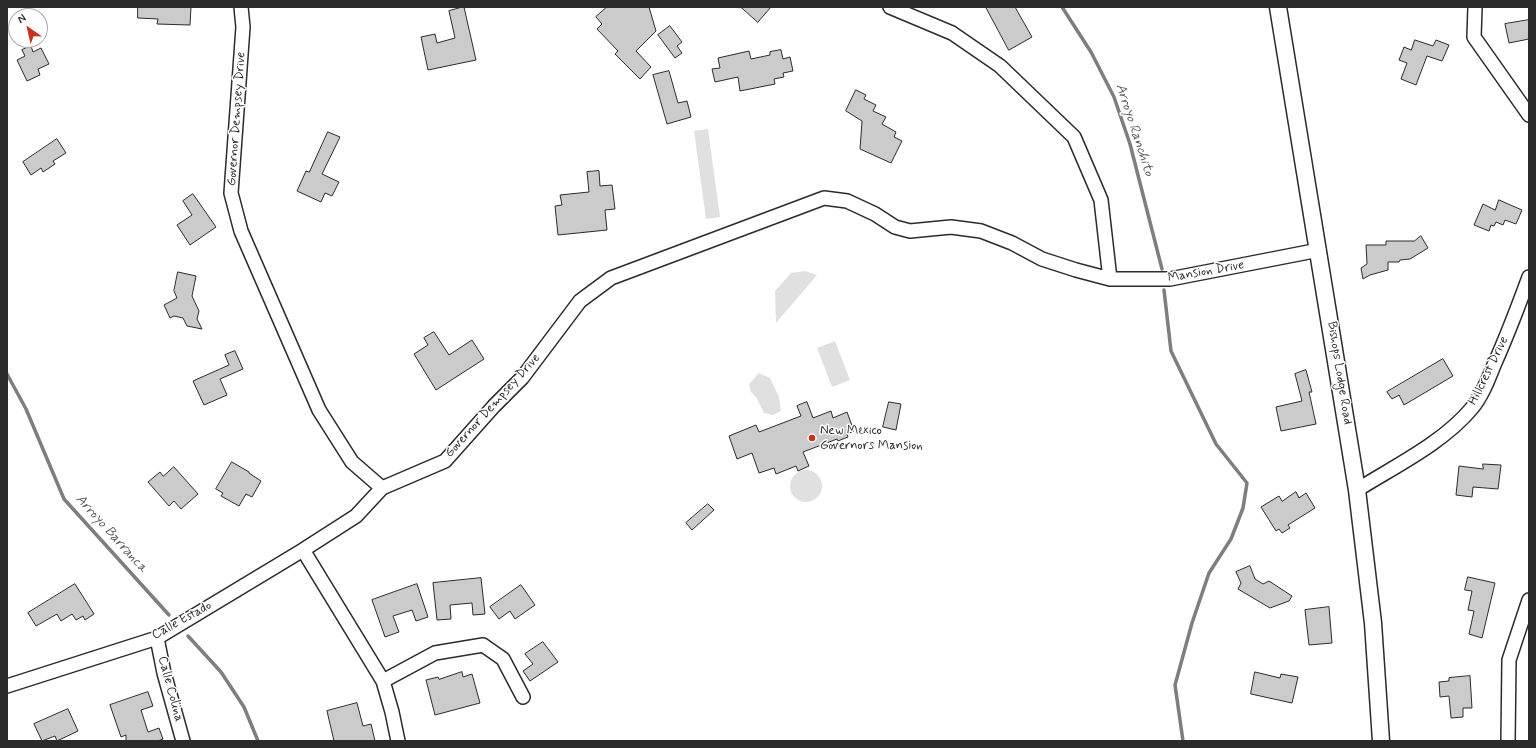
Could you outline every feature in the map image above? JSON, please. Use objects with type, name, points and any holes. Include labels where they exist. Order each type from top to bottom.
[{"type":"street","name":"Governor Dempsey Drive","points":[[242,7],[243,27],[231,193],[241,230],[320,410],[352,462],[382,488],[445,461],[494,406],[522,378],[580,301],[611,278],[824,198],[847,201],[875,214],[895,227],[910,231],[951,227],[981,231]]},
{"type":"street","points":[[890,7],[952,34],[1000,66],[1074,137],[1101,200],[1110,279]]},
{"type":"street","name":"Bishops Lodge Road","points":[[1278,7],[1319,250],[1357,490],[1373,623],[1381,741]]},
{"type":"street","points":[[1475,7],[1474,37],[1529,115]]},
{"type":"street","name":"Mansion Drive","points":[[981,231],[1012,243],[1042,259],[1110,279],[1170,279],[1319,250]]},
{"type":"street","name":"Hillcrest Drive","points":[[1357,490],[1432,442],[1453,426],[1472,408],[1481,394],[1525,303],[1529,277]]},
{"type":"street","name":"Calle Estado","points":[[7,686],[157,638],[303,550],[356,516],[382,488]]},
{"type":"street","points":[[303,550],[383,681],[392,712],[398,741]]},
{"type":"street","points":[[1508,741],[1509,660],[1529,600]]},
{"type":"street","name":"Calle Colina","points":[[157,638],[164,673],[183,741]]},
{"type":"street","points":[[383,681],[435,653],[483,646],[503,659],[523,697]]},
{"type":"shaded area","points":[[708,129],[720,217],[706,219],[694,131]]},
{"type":"shaded area","points":[[805,271],[817,275],[776,323],[775,291],[791,273]]},
{"type":"shaded area","points":[[835,341],[850,380],[832,387],[817,348]]},
{"type":"shaded area","points":[[759,373],[770,378],[779,397],[781,411],[773,415],[764,413],[756,397],[751,392],[749,384]]},
{"type":"shaded area","points":[[803,470],[809,470],[818,474],[822,486],[818,498],[809,502],[803,502],[794,498],[790,489],[790,483],[794,474]]},
{"type":"building","points":[[138,7],[191,7],[190,25],[157,24],[158,19],[138,18]]},
{"type":"building","points":[[464,7],[476,60],[428,70],[421,37],[435,34],[437,43],[455,38],[449,11]]},
{"type":"building","points":[[607,7],[649,7],[656,31],[636,51],[651,67],[640,79],[615,54],[618,51],[597,29],[602,24],[596,17]]},
{"type":"building","points":[[741,7],[771,7],[758,22]]},
{"type":"building","points":[[986,7],[1015,7],[1032,37],[1009,50]]},
{"type":"building","points":[[1529,20],[1529,39],[1509,43],[1505,24]]},
{"type":"building","points":[[670,26],[682,42],[677,46],[682,53],[675,58],[658,35]]},
{"type":"building","points":[[1415,40],[1433,46],[1436,40],[1449,45],[1442,61],[1427,56],[1416,85],[1401,79],[1407,63],[1399,60],[1404,47],[1411,50]]},
{"type":"building","points":[[32,48],[33,52],[41,48],[49,64],[38,69],[40,75],[27,81],[17,60],[25,56],[22,50]]},
{"type":"building","points":[[781,50],[783,59],[790,57],[793,71],[783,73],[784,77],[774,79],[775,84],[740,91],[738,77],[715,82],[712,69],[720,68],[718,58],[749,51],[751,59],[770,55],[770,52]]},
{"type":"building","points":[[669,71],[678,103],[687,101],[691,117],[667,124],[653,75]]},
{"type":"building","points":[[856,90],[866,95],[864,99],[876,105],[873,111],[886,117],[882,124],[896,132],[894,137],[902,141],[891,163],[860,149],[862,121],[846,111]]},
{"type":"building","points":[[328,132],[340,137],[322,174],[339,182],[332,196],[325,193],[321,202],[297,191],[306,171],[309,172]]},
{"type":"building","points":[[57,139],[66,153],[53,161],[55,164],[43,172],[41,168],[31,175],[23,162]]},
{"type":"building","points":[[599,171],[600,186],[612,185],[615,209],[605,210],[607,230],[558,235],[555,206],[562,205],[560,195],[589,192],[587,172]]},
{"type":"building","points":[[193,194],[216,227],[190,245],[177,225],[192,215],[183,201]]},
{"type":"building","points":[[1499,200],[1522,210],[1516,224],[1505,220],[1503,225],[1496,222],[1494,226],[1491,225],[1489,231],[1474,225],[1483,204],[1495,210]]},
{"type":"building","points":[[1421,236],[1428,248],[1410,259],[1400,260],[1399,262],[1388,262],[1388,270],[1370,275],[1363,279],[1361,268],[1367,264],[1366,245],[1386,245],[1386,241],[1414,241]]},
{"type":"building","points":[[178,272],[196,276],[192,296],[199,311],[197,319],[202,329],[187,326],[183,318],[174,316],[170,318],[164,305],[177,298],[174,291]]},
{"type":"building","points":[[434,332],[449,355],[472,340],[484,359],[436,390],[414,354],[428,345],[424,338]]},
{"type":"building","points":[[235,351],[243,369],[220,379],[227,395],[204,405],[193,381],[229,365],[225,355]]},
{"type":"building","points":[[1443,359],[1453,376],[1404,405],[1399,395],[1392,399],[1387,392]]},
{"type":"building","points":[[1306,370],[1312,392],[1309,392],[1316,424],[1281,431],[1276,407],[1302,401],[1295,374]]},
{"type":"building","name":"New Mexico Governors Mansion","points":[[807,402],[813,418],[831,411],[833,418],[847,412],[854,431],[847,434],[848,437],[838,441],[837,439],[803,452],[809,466],[798,471],[796,466],[776,474],[774,468],[759,473],[752,453],[737,459],[729,436],[756,425],[759,432],[801,416],[797,406]]},
{"type":"building","points":[[889,402],[901,404],[896,430],[883,427]]},
{"type":"building","points":[[232,462],[261,481],[252,497],[246,494],[239,506],[221,496],[223,493],[216,489]]},
{"type":"building","points":[[1483,464],[1501,465],[1498,489],[1473,487],[1472,497],[1456,495],[1459,466],[1483,469]]},
{"type":"building","points":[[174,467],[198,494],[181,509],[174,501],[169,506],[148,482],[160,472],[163,476]]},
{"type":"building","points":[[1296,492],[1299,498],[1306,493],[1315,508],[1288,525],[1290,528],[1282,533],[1279,529],[1276,531],[1261,507],[1279,496],[1282,501]]},
{"type":"building","points":[[708,504],[714,510],[692,530],[686,523]]},
{"type":"building","points":[[1250,566],[1255,579],[1263,584],[1269,581],[1292,596],[1289,601],[1270,608],[1238,589],[1241,583],[1236,572]]},
{"type":"building","points":[[1468,577],[1495,583],[1482,638],[1469,634],[1474,611],[1468,610],[1472,591],[1465,590]]},
{"type":"building","points":[[481,578],[485,614],[473,615],[472,603],[450,605],[451,619],[437,620],[433,583]]},
{"type":"building","points":[[75,584],[94,614],[85,620],[83,616],[76,620],[72,614],[61,621],[57,614],[36,626],[28,613]]},
{"type":"building","points":[[417,584],[428,617],[416,621],[412,610],[393,616],[399,632],[385,637],[372,600]]},
{"type":"building","points":[[521,585],[535,605],[515,619],[510,611],[499,619],[490,607]]},
{"type":"building","points":[[1329,607],[1332,643],[1309,645],[1305,610]]},
{"type":"building","points":[[543,642],[558,662],[530,681],[523,671],[533,664],[525,654]]},
{"type":"building","points":[[462,672],[463,677],[472,674],[480,703],[435,715],[426,680],[438,677],[439,679]]},
{"type":"building","points":[[1255,672],[1280,678],[1281,674],[1298,677],[1292,703],[1251,694]]},
{"type":"building","points":[[1470,676],[1472,708],[1463,708],[1463,717],[1451,718],[1449,696],[1440,697],[1439,682],[1449,681],[1449,678]]},
{"type":"building","points":[[148,692],[153,706],[141,710],[148,732],[159,728],[163,739],[158,741],[126,741],[126,735],[121,737],[110,705]]},
{"type":"building","points":[[357,703],[363,726],[371,724],[375,741],[334,741],[327,711]]},
{"type":"building","points":[[68,709],[78,731],[57,741],[55,736],[42,741],[34,724]]},
{"type":"waterway","name":"Arroyo Ranchito","points":[[1062,7],[1091,52],[1114,97],[1130,144],[1162,269]]},
{"type":"waterway","points":[[1164,290],[1171,351],[1216,444],[1247,483],[1243,508],[1231,539],[1209,573],[1192,623],[1175,685],[1183,741]]},
{"type":"waterway","name":"Arroyo Barranca","points":[[7,374],[26,409],[64,499],[169,615]]},
{"type":"waterway","name":"Arroyo Barranca","points":[[188,636],[221,672],[244,707],[258,741]]},
{"type":"place","name":"New Mexico Governors Mansion","points":[[812,438]]}]
